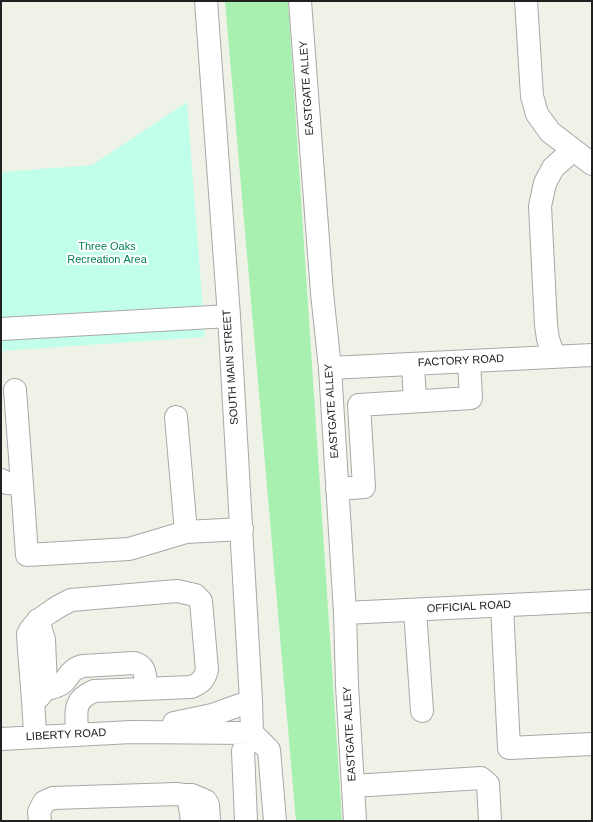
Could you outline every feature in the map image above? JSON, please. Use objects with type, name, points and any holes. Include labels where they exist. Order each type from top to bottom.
[{"type":"street","name":"SOUTH MAIN STREET","points":[[206,1],[229,316],[251,701],[252,733],[243,751],[246,821]]},
{"type":"street","name":"EASTGATE ALLEY","points":[[300,1],[322,292],[330,368],[345,613],[347,685],[355,821]]},
{"type":"street","points":[[526,1],[532,96],[537,114],[550,132],[592,164]]},
{"type":"street","points":[[554,357],[548,339],[546,325],[540,206],[545,183],[553,168],[573,150]]},
{"type":"street","points":[[1,329],[229,316]]},
{"type":"street","name":"FACTORY ROAD","points":[[330,368],[592,355]]},
{"type":"street","points":[[337,489],[364,487],[359,405],[471,398],[469,361]]},
{"type":"street","points":[[413,364],[415,401]]},
{"type":"street","points":[[15,390],[27,555],[129,549],[186,532],[242,530]]},
{"type":"street","points":[[176,417],[186,532]]},
{"type":"street","points":[[1,480],[7,483],[22,484]]},
{"type":"street","points":[[35,737],[40,697],[35,632],[38,620],[60,605],[71,600],[177,591],[195,595],[201,601],[203,609],[207,670],[205,678],[201,683],[191,687],[102,690],[86,695],[79,701],[76,710],[77,735]]},
{"type":"street","name":"OFFICIAL ROAD","points":[[345,613],[592,601]]},
{"type":"street","points":[[502,606],[509,748],[592,744]]},
{"type":"street","points":[[415,610],[422,711]]},
{"type":"street","points":[[40,697],[62,684],[70,672],[83,666],[134,663],[140,664],[143,669],[146,689]]},
{"type":"street","points":[[131,732],[212,715],[251,701]]},
{"type":"street","points":[[131,732],[252,733],[269,750],[275,821]]},
{"type":"street","name":"LIBERTY ROAD","points":[[1,739],[131,732]]},
{"type":"street","points":[[353,786],[482,778],[488,784],[490,821]]},
{"type":"street","points":[[40,821],[39,812],[44,802],[53,798],[176,794],[192,795],[206,801],[208,805],[209,821]]},
{"type":"street","points":[[184,795],[189,800],[192,821]]},
{"type":"green space","points":[[225,1],[288,1],[342,821],[296,821]]},
{"type":"green space","name":"Three Oaks Recreation Area","points":[[187,102],[205,337],[1,351],[1,172],[92,165]]}]
